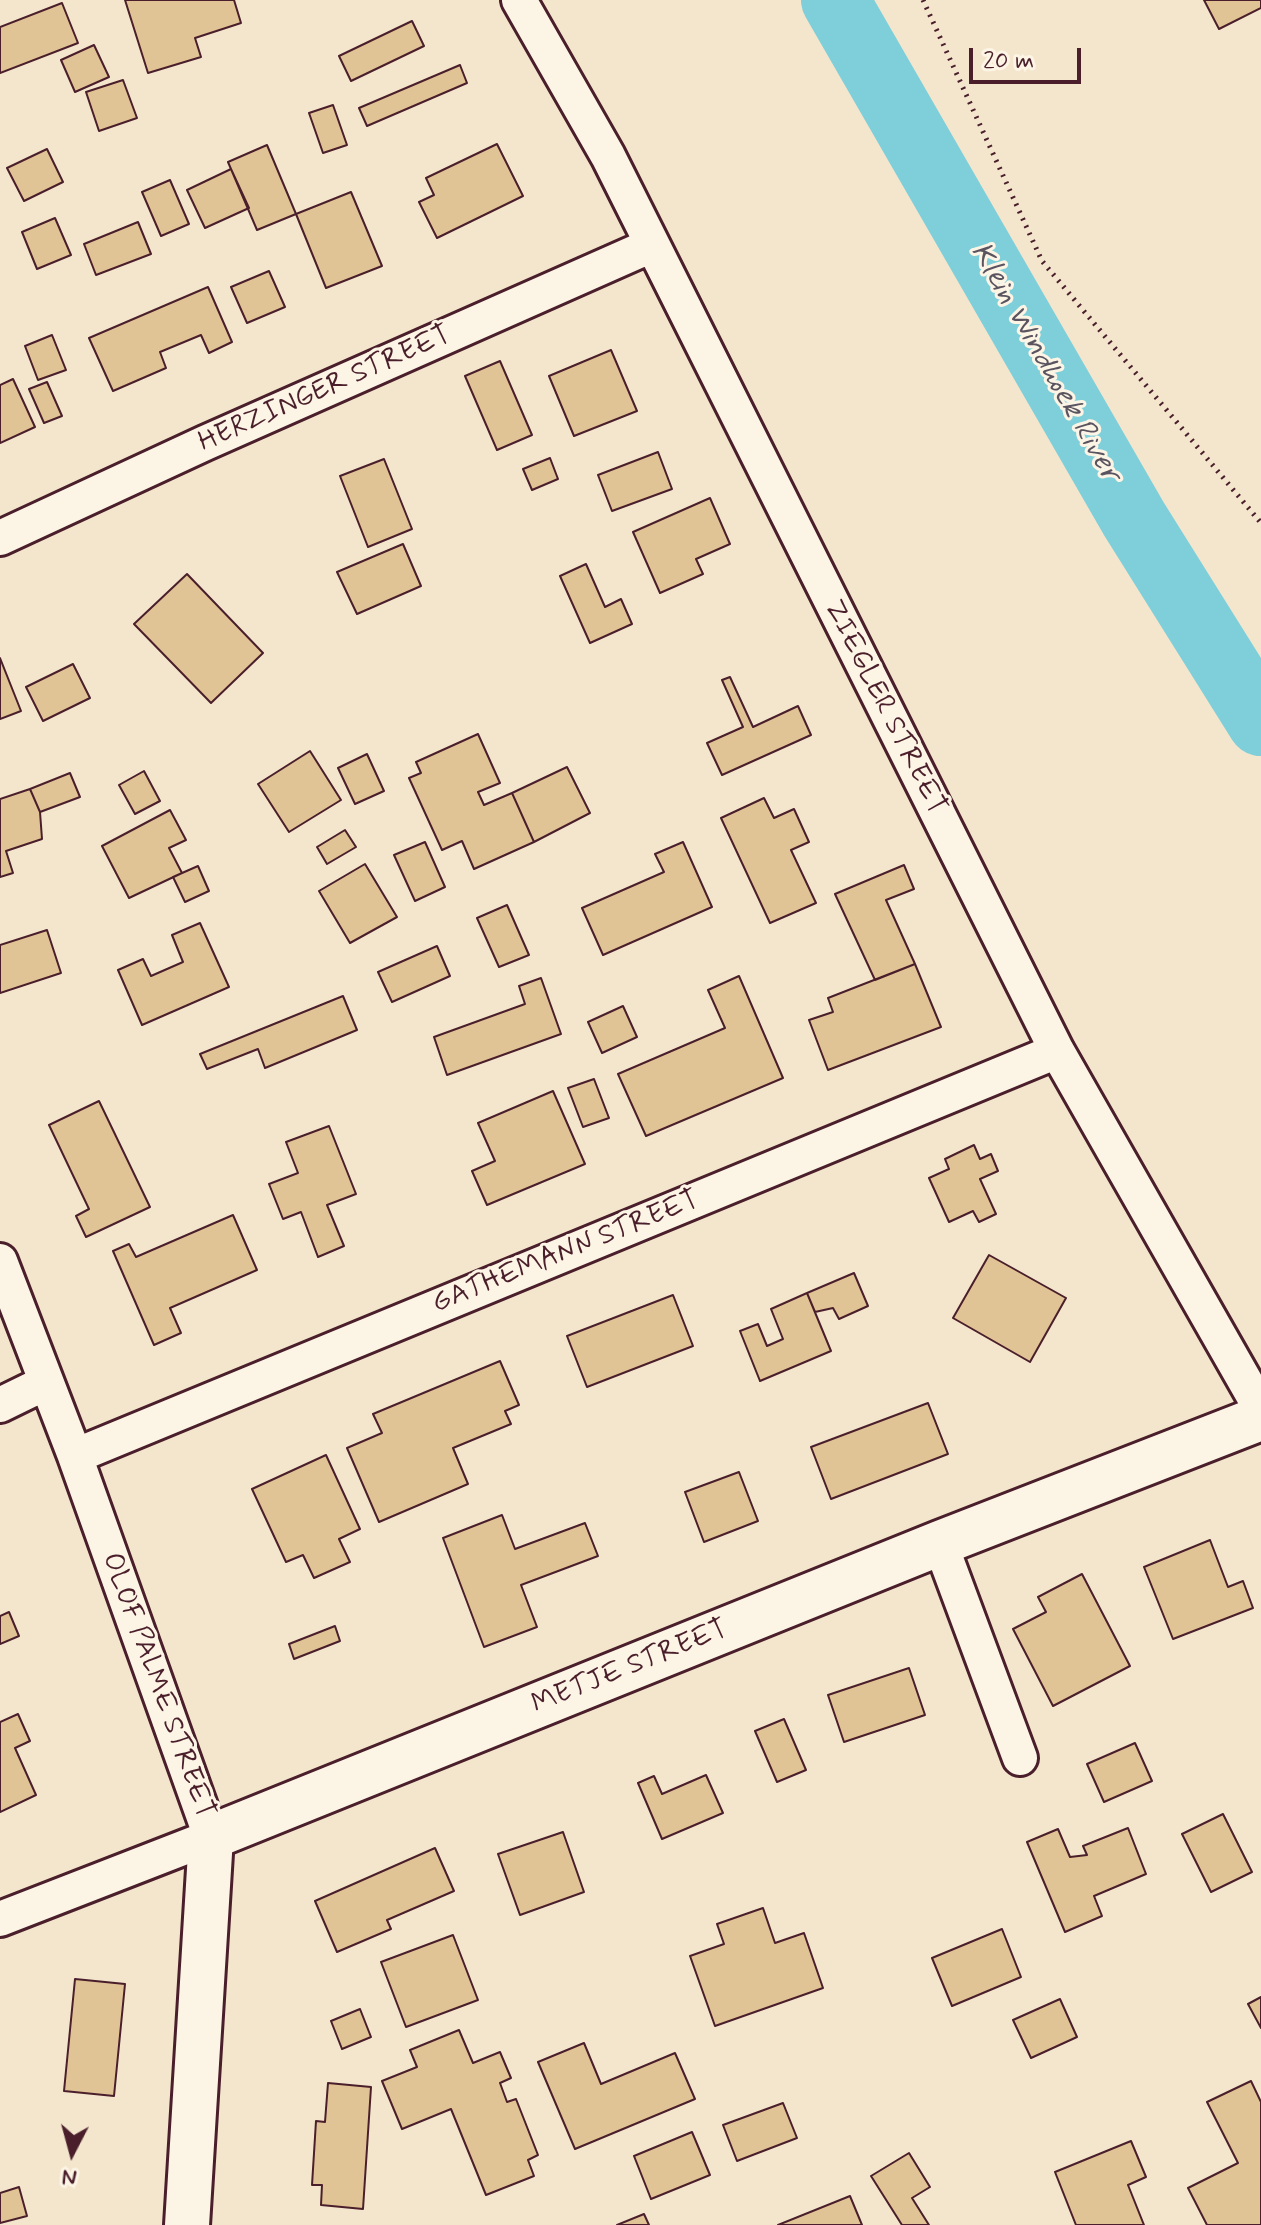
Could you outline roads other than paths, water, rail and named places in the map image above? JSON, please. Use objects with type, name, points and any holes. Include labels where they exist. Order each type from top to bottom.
[{"type":"street","name":"ZIEGLER STREET","points":[[519,0],[608,156],[1057,1051],[1261,1409]]},
{"type":"street","name":"HERZINGER STREET","points":[[0,538],[652,245]]},
{"type":"street","name":"GATHEMANN STREET","points":[[75,1456],[1057,1051]]},
{"type":"street","name":"OLOF PALME STREET","points":[[0,1261],[75,1456],[211,1837],[187,2225]]},
{"type":"street","points":[[0,1405],[45,1383]]},
{"type":"street","name":"METJE STREET","points":[[0,1919],[1261,1418]]},
{"type":"street","points":[[940,1543],[1020,1758]]},
{"type":"waterway","name":"Klein Windhoek River","points":[[835,0],[1134,519],[1261,722]]}]
